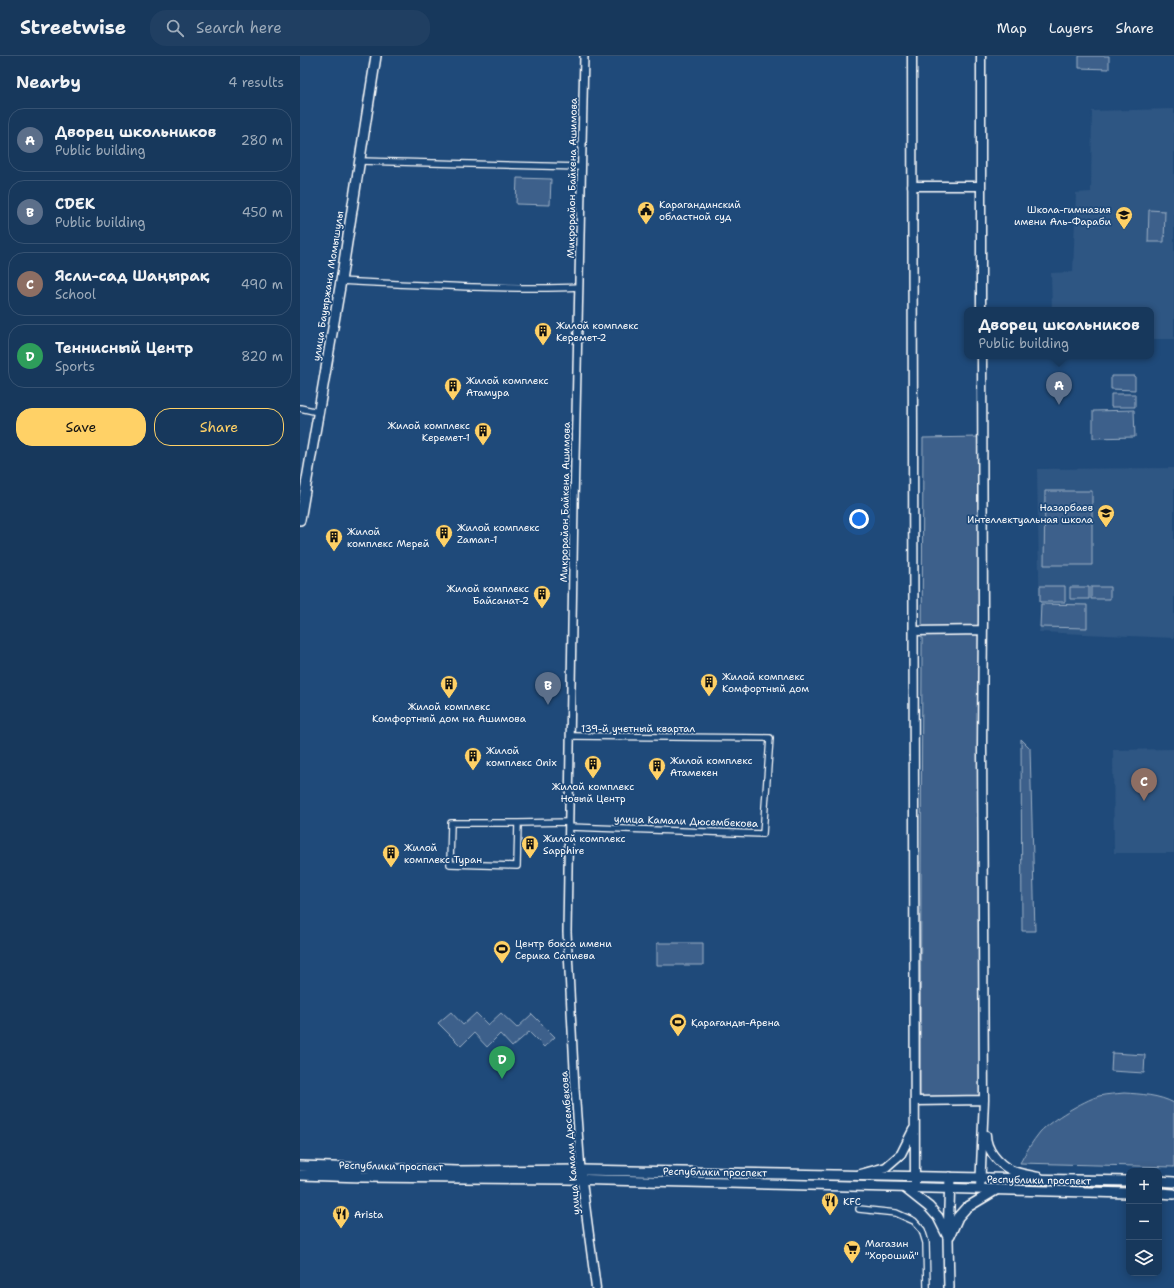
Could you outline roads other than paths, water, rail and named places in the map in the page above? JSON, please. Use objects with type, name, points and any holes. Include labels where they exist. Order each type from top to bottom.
[{"type":"main road","name":"улица Бауыржана Момышулы","points":[[300,520],[341,281],[376,56]]},
{"type":"main road","points":[[912,56],[915,1188]]},
{"type":"main road","points":[[981,56],[981,307]]},
{"type":"main road","points":[[912,186],[981,186]]},
{"type":"main road","points":[[980,1189],[984,1109],[982,359]]},
{"type":"main road","points":[[914,631],[983,630]]},
{"type":"main road","points":[[915,1101],[984,1100]]},
{"type":"main road","points":[[984,1109],[986,1141],[991,1153],[1012,1171],[1048,1179]]},
{"type":"main road","points":[[853,1175],[886,1167],[902,1154],[915,1125]]},
{"type":"main road","name":"Республики проспект","points":[[300,1166],[581,1175],[905,1188],[1126,1193]]},
{"type":"main road","name":"Республики проспект","points":[[300,1175],[362,1177],[853,1175],[1126,1181]]},
{"type":"main road","name":"улица Камали Дюсембекова","points":[[581,1175],[596,1288]]},
{"type":"main road","points":[[949,1288],[948,1238],[950,1178]]},
{"type":"main road","points":[[1162,1181],[1174,1182]]},
{"type":"main road","points":[[905,1188],[934,1212],[948,1238]]},
{"type":"main road","points":[[948,1238],[958,1218],[966,1208],[996,1190]]},
{"type":"main road","points":[[1162,1193],[1174,1194]]},
{"type":"street","name":"Микрорайон Байкена Ашимова","points":[[568,948],[570,736],[584,56]]},
{"type":"street","points":[[360,161],[581,167]]},
{"type":"street","points":[[341,281],[421,286],[492,288],[579,287]]},
{"type":"street","points":[[300,408],[318,412]]},
{"type":"street","name":"139-й учетный квартал","points":[[570,736],[706,737]]},
{"type":"street","name":"улица Камали Дюсембекова","points":[[569,824],[763,834],[770,738],[706,737]]},
{"type":"street","points":[[518,824],[517,866],[450,864],[452,823],[569,824]]},
{"type":"street","name":"улица Камали Дюсембекова","points":[[568,948],[581,1175]]},
{"type":"street","points":[[859,1208],[896,1213],[914,1221],[922,1230],[926,1243],[927,1288]]},
{"type":"place","name":"Карагандинский областной суд","points":[[646,225]]},
{"type":"place","name":"Школа-гимназия имени Аль-Фараби","points":[[1124,230]]},
{"type":"place","name":"Жилой комплекс Керемет-2","points":[[543,346]]},
{"type":"place","name":"Жилой комплекс Атамура","points":[[453,401]]},
{"type":"place","name":"Дворец школьников","points":[[1059,405]]},
{"type":"place","name":"Жилой комплекс Керемет-1","points":[[483,446]]},
{"type":"place","name":"Назарбаев Интеллектуальная школа","points":[[1106,528]]},
{"type":"place","name":"Жилой комплекс Zaman-1","points":[[444,548]]},
{"type":"place","name":"Жилой комплекс Мерей","points":[[334,552]]},
{"type":"place","name":"Жилой комплекс Байсанат-2","points":[[542,609]]},
{"type":"place","name":"Жилой комплекс Комфортный дом","points":[[709,697]]},
{"type":"place","name":"Жилой комплекс Комфортный дом на Ашимова","points":[[449,699]]},
{"type":"place","name":"CDEK","points":[[548,705]]},
{"type":"place","name":"Жилой комплекс Onix","points":[[473,771]]},
{"type":"place","name":"Жилой комплекс Новый Центр","points":[[593,779]]},
{"type":"place","name":"Жилой комплекс Атамекен","points":[[657,781]]},
{"type":"place","name":"Ясли-сад Шаңырақ","points":[[1144,801]]},
{"type":"place","name":"Жилой комплекс Sapphire","points":[[530,859]]},
{"type":"place","name":"Жилой комплекс Туран","points":[[391,868]]},
{"type":"place","name":"Центр бокса имени Серика Сапиева","points":[[502,964]]},
{"type":"place","name":"Қарағанды-Арена","points":[[678,1037]]},
{"type":"place","name":"Теннисный Центр","points":[[502,1079]]},
{"type":"place","name":"KFC","points":[[830,1216]]},
{"type":"place","name":"Arista","points":[[341,1229]]},
{"type":"place","name":"Магазин \"Хороший\"","points":[[852,1264]]}]
